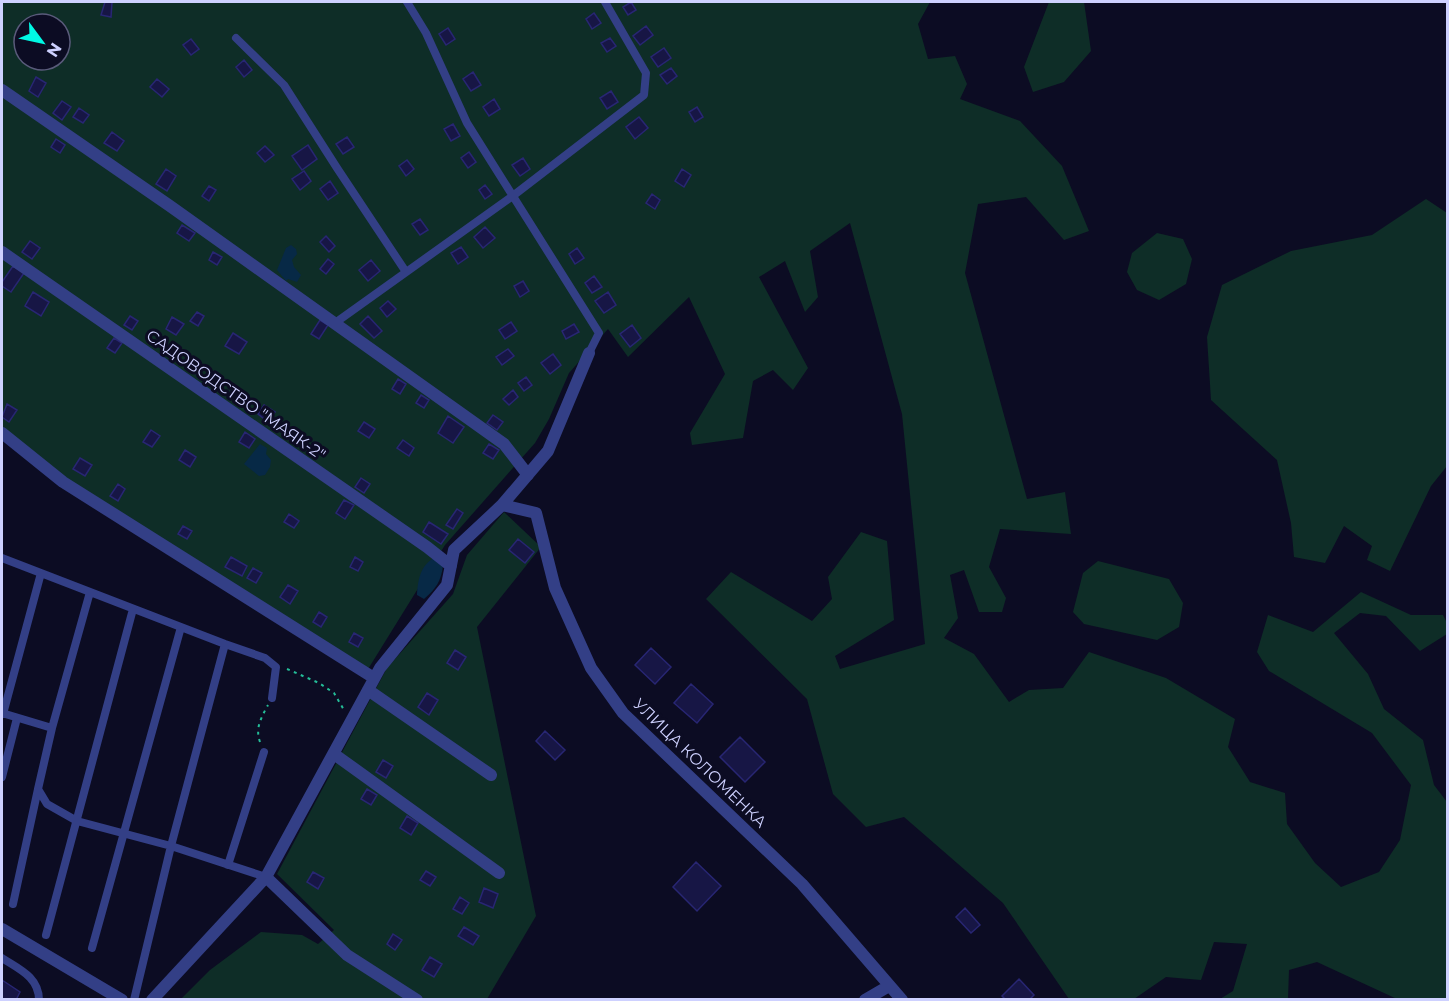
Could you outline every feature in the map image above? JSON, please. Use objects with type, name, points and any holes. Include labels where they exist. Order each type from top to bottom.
[{"type":"street","points":[[2,90],[504,444],[528,475]]},
{"type":"street","name":"САДОВОДСТВО \"МАЯК-2\"","points":[[2,252],[427,547],[451,566]]},
{"type":"street","points":[[152,999],[266,877],[380,668],[447,585],[454,550],[502,505],[548,451],[589,353]]},
{"type":"street","points":[[2,433],[63,482],[374,678]]},
{"type":"street","name":"УЛИЦА КОЛОМЕНКА","points":[[502,505],[536,513],[555,588],[591,668],[623,713],[802,884],[902,999]]},
{"type":"street","points":[[368,690],[491,775]]},
{"type":"street","points":[[334,754],[499,873]]},
{"type":"street","points":[[266,877],[347,955],[417,999]]},
{"type":"street","points":[[2,929],[122,999]]},
{"type":"street","points":[[865,999],[890,986]]},
{"type":"lane","points":[[407,2],[426,33],[467,123],[599,333],[589,353]]},
{"type":"lane","points":[[335,323],[514,195],[644,95],[646,73],[604,2]]},
{"type":"lane","points":[[236,38],[284,85],[406,272]]},
{"type":"lane","points":[[2,558],[265,658],[276,667],[272,698]]},
{"type":"lane","points":[[41,573],[2,714],[52,728]]},
{"type":"lane","points":[[13,904],[52,728],[90,592]]},
{"type":"lane","points":[[46,935],[133,609]]},
{"type":"lane","points":[[92,948],[181,627]]},
{"type":"lane","points":[[134,999],[171,846],[225,644]]},
{"type":"lane","points":[[2,777],[17,718]]},
{"type":"lane","points":[[228,865],[264,752]]},
{"type":"lane","points":[[38,789],[47,804],[76,821],[171,846],[266,877]]},
{"type":"lane","points":[[2,958],[34,979],[39,991],[39,999]]},
{"type":"path","points":[[276,667],[291,670],[319,683],[334,693],[341,708],[354,717]]},
{"type":"path","points":[[264,752],[257,733],[260,720],[272,698]]},
{"type":"green space","points":[[2,2],[930,2],[918,24],[928,59],[955,56],[967,84],[960,99],[1020,121],[1062,166],[1089,231],[1064,240],[1026,197],[978,204],[965,273],[1027,499],[1065,492],[1071,534],[1000,529],[989,567],[1006,598],[1002,612],[979,612],[964,570],[950,575],[958,618],[944,638],[974,654],[1009,702],[1029,690],[1063,688],[1089,652],[1166,678],[1235,719],[1228,747],[1250,782],[1285,793],[1287,824],[1315,863],[1341,887],[1379,872],[1400,840],[1411,785],[1372,733],[1269,671],[1257,652],[1268,615],[1313,632],[1361,592],[1411,615],[1443,615],[1447,623],[1447,634],[1420,651],[1386,616],[1360,613],[1334,633],[1368,674],[1384,709],[1423,740],[1434,785],[1447,802],[1447,999],[1397,999],[1317,962],[1289,970],[1288,999],[1220,999],[1233,991],[1247,944],[1214,942],[1201,980],[1166,977],[1134,999],[1069,999],[1003,903],[904,817],[866,827],[833,794],[807,699],[706,599],[731,572],[812,621],[832,599],[828,577],[861,532],[887,541],[894,620],[835,656],[840,669],[925,644],[902,414],[850,223],[810,251],[818,297],[805,312],[785,261],[759,277],[808,368],[793,390],[773,370],[753,381],[743,438],[692,445],[690,433],[725,374],[689,297],[628,357],[608,329],[569,373],[549,419],[535,443],[445,545],[365,674],[2,440]]},
{"type":"green space","points":[[1049,2],[1084,2],[1091,51],[1064,82],[1033,92],[1024,67]]},
{"type":"green space","points":[[1426,199],[1447,213],[1447,466],[1431,486],[1390,571],[1367,560],[1372,546],[1344,526],[1325,563],[1294,557],[1291,523],[1277,460],[1211,400],[1207,337],[1222,285],[1291,251],[1372,235]]},
{"type":"green space","points":[[1157,233],[1183,239],[1192,259],[1186,284],[1159,300],[1137,290],[1127,272],[1132,253]]},
{"type":"green space","points":[[504,512],[541,547],[477,627],[536,916],[487,999],[180,1000],[210,970],[261,932],[302,935],[318,944],[334,930],[277,874],[387,668],[453,594],[467,555]]},
{"type":"green space","points":[[1098,561],[1169,579],[1183,603],[1179,627],[1157,640],[1084,624],[1073,612],[1083,573]]},
{"type":"water","points":[[291,245],[296,249],[297,254],[292,260],[294,267],[301,275],[297,282],[288,279],[286,281],[277,270],[286,248]]},
{"type":"water","points":[[260,444],[267,448],[266,454],[271,460],[265,475],[259,476],[244,464]]},
{"type":"water","points":[[434,558],[443,566],[442,571],[432,592],[424,599],[417,595],[419,579],[423,569]]},
{"type":"building","points":[[105,2],[112,2],[111,17],[101,15]]},
{"type":"building","points":[[631,2],[636,10],[628,15],[623,7]]},
{"type":"building","points":[[594,13],[601,23],[592,29],[586,19]]},
{"type":"building","points":[[646,26],[653,35],[640,45],[633,36]]},
{"type":"building","points":[[448,28],[455,39],[446,45],[439,34]]},
{"type":"building","points":[[610,38],[616,46],[607,52],[601,43]]},
{"type":"building","points":[[191,39],[199,49],[191,55],[183,45]]},
{"type":"building","points":[[664,48],[671,58],[658,67],[651,57]]},
{"type":"building","points":[[244,60],[252,70],[244,77],[236,67]]},
{"type":"building","points":[[671,68],[677,76],[667,84],[660,75]]},
{"type":"building","points":[[473,72],[481,85],[471,91],[463,79]]},
{"type":"building","points":[[36,77],[46,83],[38,97],[29,91]]},
{"type":"building","points":[[157,79],[169,89],[162,97],[150,87]]},
{"type":"building","points":[[611,91],[618,102],[607,109],[600,98]]},
{"type":"building","points":[[494,99],[500,109],[489,116],[483,107]]},
{"type":"building","points":[[62,101],[71,107],[62,120],[53,113]]},
{"type":"building","points":[[697,107],[703,117],[695,122],[689,112]]},
{"type":"building","points":[[79,108],[89,115],[83,123],[73,117]]},
{"type":"building","points":[[639,117],[648,128],[635,139],[626,127]]},
{"type":"building","points":[[453,124],[460,136],[451,141],[444,129]]},
{"type":"building","points":[[112,132],[124,141],[117,151],[104,143]]},
{"type":"building","points":[[347,137],[354,147],[343,154],[336,144]]},
{"type":"building","points":[[56,139],[65,145],[60,153],[51,147]]},
{"type":"building","points":[[308,145],[317,159],[302,170],[292,156]]},
{"type":"building","points":[[265,146],[274,155],[265,162],[257,153]]},
{"type":"building","points":[[469,152],[476,162],[468,168],[461,158]]},
{"type":"building","points":[[523,158],[530,169],[520,176],[512,165]]},
{"type":"building","points":[[407,160],[414,169],[406,176],[399,166]]},
{"type":"building","points":[[166,169],[176,176],[167,191],[156,184]]},
{"type":"building","points":[[682,169],[691,175],[684,187],[675,181]]},
{"type":"building","points":[[304,171],[311,181],[300,190],[292,179]]},
{"type":"building","points":[[330,181],[338,193],[328,200],[320,189]]},
{"type":"building","points":[[485,185],[492,194],[485,199],[479,190]]},
{"type":"building","points":[[209,186],[216,190],[209,201],[202,196]]},
{"type":"building","points":[[652,194],[660,200],[655,209],[646,203]]},
{"type":"building","points":[[420,219],[428,230],[420,235],[412,224]]},
{"type":"building","points":[[182,225],[195,233],[189,241],[177,233]]},
{"type":"building","points":[[485,227],[495,238],[483,248],[474,237]]},
{"type":"building","points":[[326,236],[335,246],[329,252],[320,242]]},
{"type":"building","points":[[30,241],[40,248],[32,259],[22,252]]},
{"type":"building","points":[[461,247],[468,257],[458,264],[451,253]]},
{"type":"building","points":[[577,248],[584,258],[575,264],[569,254]]},
{"type":"building","points":[[213,252],[222,257],[217,265],[209,260]]},
{"type":"building","points":[[328,259],[334,264],[326,274],[320,269]]},
{"type":"building","points":[[371,260],[380,271],[368,281],[359,270]]},
{"type":"building","points":[[13,266],[24,273],[11,292],[2,286],[2,282]]},
{"type":"building","points":[[594,276],[602,287],[592,293],[585,283]]},
{"type":"building","points":[[523,281],[529,291],[520,297],[514,286]]},
{"type":"building","points":[[33,292],[49,302],[41,316],[25,306]]},
{"type":"building","points":[[608,292],[616,305],[604,313],[595,301]]},
{"type":"building","points":[[388,301],[396,309],[387,317],[380,308]]},
{"type":"building","points":[[197,312],[204,316],[198,326],[190,321]]},
{"type":"building","points":[[130,316],[138,321],[132,330],[124,325]]},
{"type":"building","points":[[368,316],[382,331],[374,338],[360,324]]},
{"type":"building","points":[[172,317],[184,324],[176,335],[166,329]]},
{"type":"building","points":[[320,320],[328,325],[319,339],[311,334]]},
{"type":"building","points":[[511,322],[517,331],[505,339],[499,330]]},
{"type":"building","points":[[574,324],[579,332],[566,339],[562,331]]},
{"type":"building","points":[[632,325],[641,338],[630,347],[620,334]]},
{"type":"building","points":[[233,333],[247,342],[239,354],[225,346]]},
{"type":"building","points":[[114,338],[122,343],[115,353],[107,348]]},
{"type":"building","points":[[508,349],[514,356],[502,365],[496,357]]},
{"type":"building","points":[[553,354],[561,365],[550,374],[541,363]]},
{"type":"building","points":[[526,377],[532,385],[524,391],[518,383]]},
{"type":"building","points":[[398,379],[406,384],[400,394],[392,389]]},
{"type":"building","points":[[513,390],[518,397],[509,405],[503,399]]},
{"type":"building","points":[[421,395],[429,400],[424,408],[416,403]]},
{"type":"building","points":[[7,404],[17,410],[9,422],[2,417]]},
{"type":"building","points":[[264,405],[275,412],[268,422],[258,414]]},
{"type":"building","points":[[493,415],[503,422],[497,430],[487,423]]},
{"type":"building","points":[[448,416],[464,427],[453,443],[438,433]]},
{"type":"building","points":[[364,422],[375,429],[369,438],[358,431]]},
{"type":"building","points":[[151,430],[160,436],[152,447],[143,442]]},
{"type":"building","points":[[245,432],[255,439],[249,448],[239,442]]},
{"type":"building","points":[[403,440],[414,448],[409,456],[397,448]]},
{"type":"building","points":[[489,444],[499,450],[493,459],[483,453]]},
{"type":"building","points":[[185,450],[196,457],[190,467],[179,460]]},
{"type":"building","points":[[80,458],[92,465],[85,476],[73,469]]},
{"type":"building","points":[[361,478],[370,484],[364,493],[355,487]]},
{"type":"building","points":[[118,484],[125,489],[118,501],[110,496]]},
{"type":"building","points":[[344,500],[354,505],[345,519],[336,513]]},
{"type":"building","points":[[457,509],[463,513],[453,529],[446,525]]},
{"type":"building","points":[[289,514],[299,521],[294,528],[284,522]]},
{"type":"building","points":[[429,522],[448,534],[441,544],[423,532]]},
{"type":"building","points":[[183,526],[192,531],[187,539],[178,534]]},
{"type":"building","points":[[518,539],[534,552],[525,563],[509,550]]},
{"type":"building","points":[[231,557],[247,566],[242,576],[225,567]]},
{"type":"building","points":[[355,557],[363,562],[358,571],[350,567]]},
{"type":"building","points":[[253,568],[262,573],[256,583],[247,578]]},
{"type":"building","points":[[288,585],[298,591],[290,604],[280,597]]},
{"type":"building","points":[[319,612],[327,617],[321,627],[313,622]]},
{"type":"building","points":[[354,633],[363,638],[358,647],[349,642]]},
{"type":"building","points":[[651,648],[671,667],[655,684],[635,665]]},
{"type":"building","points":[[455,650],[466,657],[458,670],[447,663]]},
{"type":"building","points":[[691,684],[713,704],[697,723],[674,703]]},
{"type":"building","points":[[427,693],[438,700],[429,715],[418,707]]},
{"type":"building","points":[[545,731],[565,750],[555,760],[536,741]]},
{"type":"building","points":[[740,737],[765,762],[745,782],[720,757]]},
{"type":"building","points":[[383,760],[393,766],[386,778],[376,772]]},
{"type":"building","points":[[367,789],[377,795],[371,805],[361,799]]},
{"type":"building","points":[[407,816],[418,823],[411,835],[400,828]]},
{"type":"building","points":[[696,862],[721,886],[697,911],[673,887]]},
{"type":"building","points":[[426,871],[436,877],[430,886],[420,880]]},
{"type":"building","points":[[313,872],[324,878],[318,889],[307,882]]},
{"type":"building","points":[[484,888],[498,894],[493,908],[479,902]]},
{"type":"building","points":[[460,897],[469,903],[462,914],[453,909]]},
{"type":"building","points":[[965,908],[980,925],[971,933],[956,917]]},
{"type":"building","points":[[464,927],[479,936],[473,945],[458,936]]},
{"type":"building","points":[[393,934],[402,940],[395,950],[387,944]]},
{"type":"building","points":[[430,957],[442,964],[434,977],[422,970]]},
{"type":"building","points":[[1019,979],[1034,995],[1029,1000],[1006,1000],[1002,996]]},
{"type":"building","points":[[2,980],[20,992],[16,1000],[2,1000]]}]
